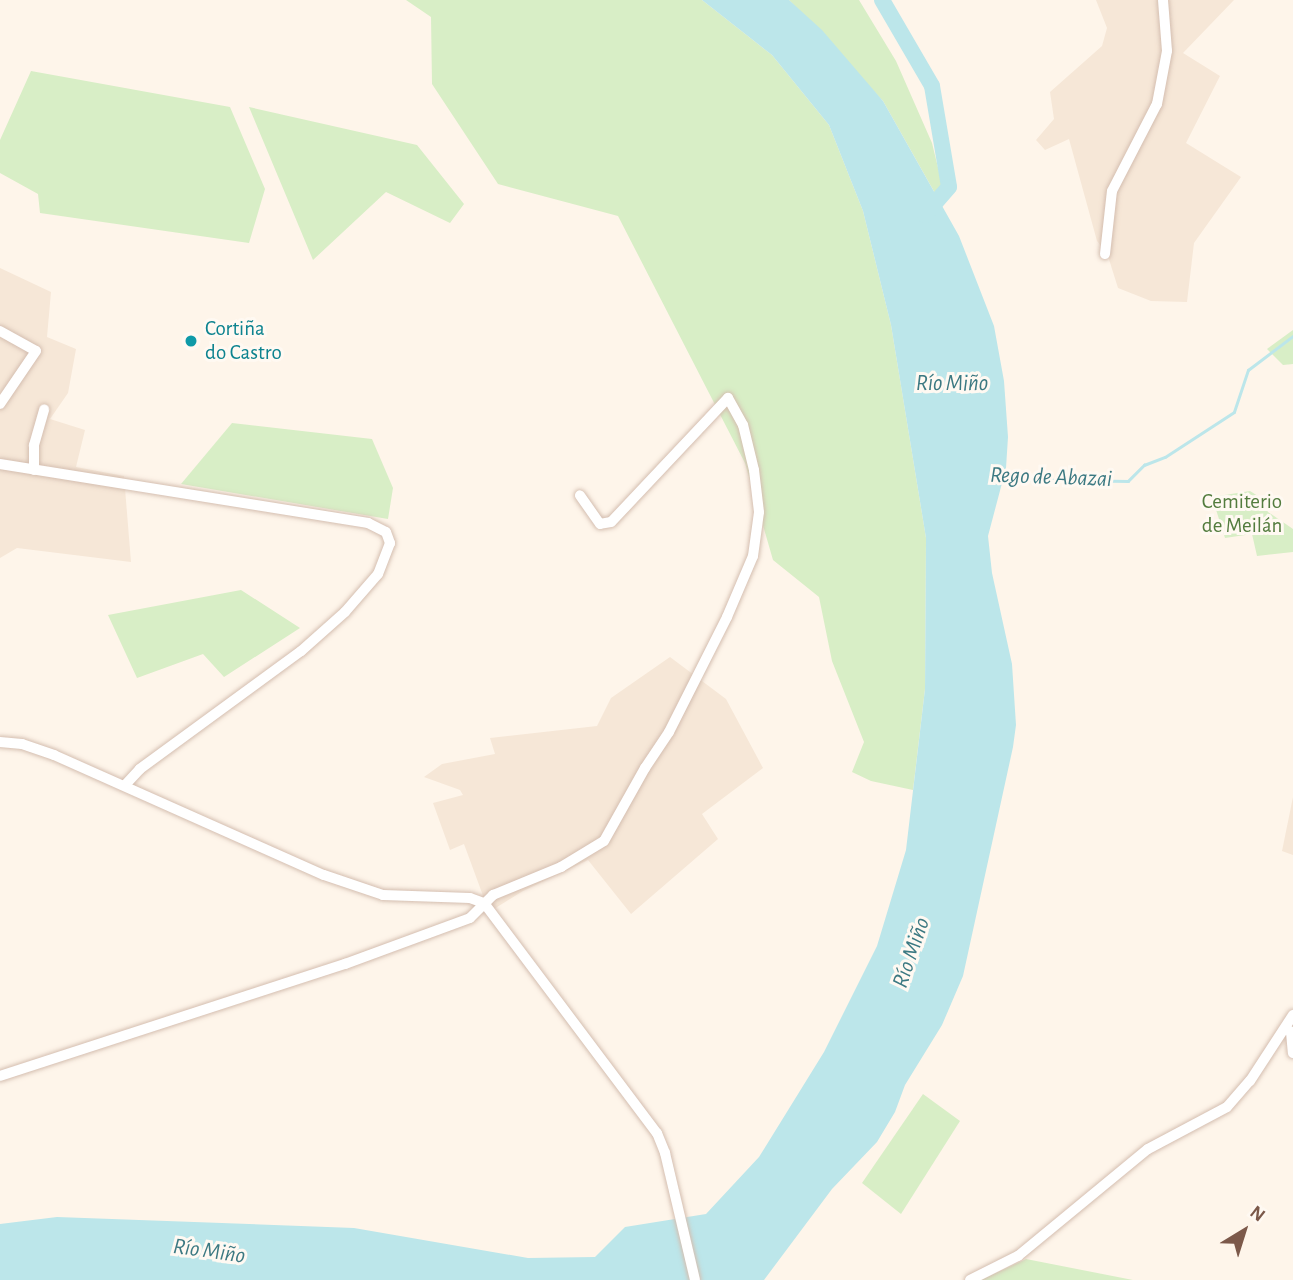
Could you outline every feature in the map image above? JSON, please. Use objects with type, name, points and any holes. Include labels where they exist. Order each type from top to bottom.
[{"type":"street","points":[[1105,254],[1112,191],[1157,104],[1167,51],[1163,0]]},
{"type":"street","points":[[0,331],[36,351],[0,404]]},
{"type":"street","points":[[0,1076],[345,964],[470,918],[493,895],[561,866],[604,841],[645,768],[669,732],[727,617],[753,556],[758,512],[754,470],[743,425],[728,398],[611,522],[600,524],[580,495]]},
{"type":"street","points":[[34,470],[34,445],[44,409]]},
{"type":"street","points":[[0,464],[368,523],[386,533],[390,543],[379,574],[345,612],[301,652],[139,769],[125,785]]},
{"type":"street","points":[[0,742],[22,744],[54,755],[324,874],[383,895],[470,898],[484,903],[657,1133],[666,1153],[695,1280]]},
{"type":"street","points":[[1293,1016],[1290,1031],[1293,1054]]},
{"type":"street","points":[[971,1280],[1027,1248],[1148,1149],[1227,1107],[1290,1031]]},
{"type":"shaded area","points":[[1096,0],[1234,0],[1183,53],[1220,76],[1186,143],[1241,177],[1194,243],[1187,302],[1151,301],[1118,288],[1107,253],[1097,241],[1069,139],[1045,150],[1036,140],[1054,119],[1050,92],[1102,46],[1107,28]]},
{"type":"shaded area","points":[[0,268],[51,292],[47,337],[76,349],[68,393],[50,419],[85,430],[76,467],[124,476],[131,562],[17,548],[0,558]]},
{"type":"shaded area","points":[[670,657],[726,699],[763,768],[702,814],[718,839],[631,914],[588,860],[523,891],[489,912],[464,844],[450,850],[433,803],[463,795],[460,790],[424,777],[442,764],[495,754],[490,738],[597,726],[611,698]]},
{"type":"shaded area","points":[[1293,797],[1293,855],[1282,851]]},
{"type":"green space","points":[[406,0],[702,0],[772,55],[829,125],[863,211],[891,325],[926,538],[925,689],[913,790],[871,781],[852,772],[864,742],[832,661],[819,597],[773,560],[745,463],[618,216],[498,184],[432,84],[431,17]]},
{"type":"green space","points":[[789,0],[859,0],[896,61],[932,143],[943,188],[936,195],[883,101]]},
{"type":"green space","points":[[31,71],[230,107],[265,189],[249,243],[40,213],[38,194],[0,173],[0,140]]},
{"type":"green space","points":[[249,107],[417,145],[464,204],[450,223],[386,192],[313,260]]},
{"type":"green space","points":[[1293,330],[1293,364],[1283,365],[1267,349]]},
{"type":"green space","points":[[232,423],[372,439],[393,488],[388,519],[181,484]]},
{"type":"green space","name":"Cemiterio de Meilán","points":[[1250,491],[1258,496],[1268,512],[1293,529],[1293,552],[1257,556],[1252,534],[1225,538],[1212,497]]},
{"type":"green space","points":[[241,590],[300,628],[224,677],[203,654],[137,678],[108,615]]},
{"type":"green space","points":[[923,1094],[960,1121],[901,1214],[862,1183]]},
{"type":"green space","points":[[1026,1259],[1133,1280],[981,1280]]},
{"type":"water","name":"Río Miño","points":[[702,0],[789,0],[822,30],[883,101],[959,236],[994,326],[1004,381],[1008,437],[1006,468],[988,536],[992,573],[1012,664],[1016,725],[1013,747],[963,976],[942,1025],[905,1085],[895,1112],[877,1142],[832,1189],[764,1280],[0,1280],[0,1224],[57,1217],[354,1228],[528,1258],[595,1257],[625,1227],[706,1214],[759,1157],[824,1052],[877,946],[906,850],[925,689],[926,538],[891,325],[863,211],[829,125],[772,55]]},
{"type":"waterway","points":[[882,0],[932,86],[949,187],[925,215]]},
{"type":"waterway","name":"Rego de Abazai","points":[[1003,479],[1128,481],[1144,465],[1165,457],[1234,412],[1248,370],[1293,336]]},
{"type":"place","name":"Cortiña do Castro","points":[[191,341]]}]
